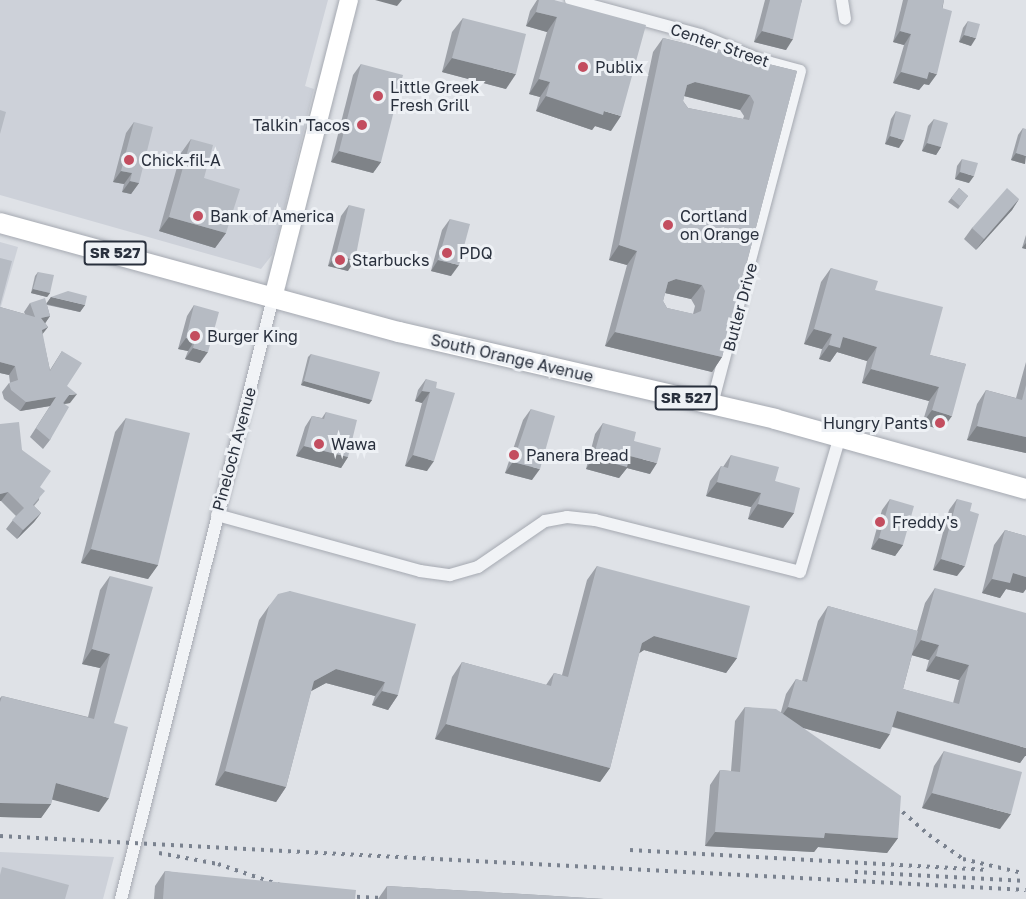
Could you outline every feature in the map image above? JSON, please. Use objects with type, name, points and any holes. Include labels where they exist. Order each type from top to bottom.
[{"type":"main road","name":"South Orange Avenue","points":[[0,223],[420,337],[712,403],[840,436],[1026,489]]},
{"type":"street","name":"Pineloch Avenue","points":[[121,899],[349,0]]},
{"type":"street","name":"Center Street","points":[[572,0],[700,35],[760,60],[800,71]]},
{"type":"street","points":[[842,0],[845,19]]},
{"type":"street","name":"Butler Drive","points":[[712,403],[800,71]]},
{"type":"street","points":[[217,515],[420,571],[450,575],[478,567],[544,521],[567,517],[595,520],[800,572],[840,436]]},
{"type":"shaded area","points":[[0,0],[328,0],[305,86],[314,89],[280,227],[272,255],[261,269],[0,195]]},
{"type":"shaded area","points":[[0,242],[18,247],[0,310]]},
{"type":"shaded area","points":[[0,852],[114,857],[103,899],[0,899]]},
{"type":"building","name":"Publix","points":[[539,0],[554,0],[646,25],[621,116],[604,111],[603,115],[546,96],[550,82],[539,79],[557,17],[536,12]]},
{"type":"building","points":[[770,0],[802,0],[793,39],[762,31]]},
{"type":"building","points":[[908,0],[944,0],[942,8],[952,11],[937,74],[929,72],[927,79],[901,72],[911,34],[900,31]]},
{"type":"building","points":[[463,18],[526,34],[516,74],[452,58]]},
{"type":"building","points":[[968,21],[980,24],[976,38],[964,35]]},
{"type":"building","name":"Cortland on Orange","points":[[663,38],[797,71],[722,357],[615,332],[637,251],[619,245]],"holes":[[[695,82],[750,95],[754,102],[749,120],[688,108],[683,101],[687,85]],[[676,279],[702,285],[705,291],[701,311],[694,314],[667,308],[663,301],[668,282]]]},
{"type":"building","points":[[361,64],[403,75],[381,162],[339,151]]},
{"type":"building","points":[[0,110],[6,112],[0,134]]},
{"type":"building","points":[[896,111],[911,115],[904,140],[890,136]]},
{"type":"building","points":[[934,119],[948,123],[941,147],[927,143]]},
{"type":"building","points":[[134,122],[153,127],[139,183],[130,181],[132,173],[121,171]]},
{"type":"building","points":[[1023,128],[1026,129],[1026,156],[1016,153]]},
{"type":"building","points":[[191,139],[213,145],[204,178],[240,189],[226,233],[169,217]]},
{"type":"building","points":[[962,159],[978,163],[974,176],[960,172]]},
{"type":"building","points":[[959,188],[968,196],[960,206],[951,198]]},
{"type":"building","points":[[1007,188],[1019,199],[984,239],[972,228]]},
{"type":"building","points":[[349,205],[365,209],[355,260],[336,255]]},
{"type":"building","points":[[450,219],[470,224],[459,265],[438,260]]},
{"type":"building","points":[[0,258],[12,261],[0,306]]},
{"type":"building","points":[[831,268],[878,281],[875,290],[943,307],[930,355],[966,364],[952,416],[932,410],[939,387],[871,369],[877,347],[843,337],[840,348],[829,345],[832,334],[814,329]]},
{"type":"building","points":[[38,272],[54,275],[50,293],[33,289]]},
{"type":"building","points":[[68,291],[87,296],[85,305],[51,297]]},
{"type":"building","points":[[45,298],[50,316],[41,318],[48,327],[42,330],[50,371],[62,351],[82,363],[67,386],[77,394],[69,395],[63,403],[69,407],[50,440],[36,428],[56,397],[26,402],[11,390],[9,383],[18,380],[15,366],[0,362],[0,307],[35,317],[30,303]]},
{"type":"building","points":[[194,305],[219,312],[208,352],[193,348],[195,340],[186,338]]},
{"type":"building","points":[[311,354],[380,372],[372,400],[304,381]]},
{"type":"building","points":[[426,379],[437,382],[436,388],[455,393],[434,461],[413,455],[430,392],[422,391]]},
{"type":"building","points":[[1026,385],[1026,437],[977,426],[986,390],[1022,400]]},
{"type":"building","points":[[531,409],[555,416],[540,469],[513,462]]},
{"type":"building","points":[[326,412],[357,420],[348,457],[304,446],[312,416],[324,419]]},
{"type":"building","points":[[126,418],[190,433],[158,565],[91,549]]},
{"type":"building","points":[[19,422],[22,450],[51,471],[40,487],[45,491],[33,505],[41,513],[23,530],[12,520],[24,508],[8,492],[0,494],[0,424]]},
{"type":"building","points":[[603,423],[636,432],[634,441],[661,448],[657,463],[630,456],[627,467],[593,458]]},
{"type":"building","points":[[731,455],[779,467],[775,481],[800,488],[794,513],[758,504],[761,493],[717,482],[721,466],[728,468]]},
{"type":"building","points":[[890,499],[914,506],[903,545],[879,538]]},
{"type":"building","points":[[957,499],[972,503],[970,511],[979,514],[965,566],[941,559]]},
{"type":"building","points":[[1005,530],[1026,536],[1026,577],[1013,573],[1010,583],[992,579]]},
{"type":"building","points":[[597,566],[750,606],[737,658],[654,636],[642,643],[610,768],[446,724],[462,662],[551,686],[554,673],[568,677]]},
{"type":"building","points":[[110,576],[153,587],[114,723],[128,727],[109,798],[56,783],[51,804],[0,803],[0,702],[2,696],[94,719],[110,654],[92,649]]},
{"type":"building","points":[[935,588],[1026,613],[1026,748],[897,711],[890,734],[788,707],[796,679],[807,682],[828,606],[918,631],[903,689],[959,704],[969,665],[936,656],[939,645],[921,640]]},
{"type":"building","points":[[290,591],[416,624],[398,695],[382,691],[385,682],[336,669],[314,681],[286,787],[225,771],[269,606],[278,594]]},
{"type":"building","points":[[745,707],[776,709],[901,796],[898,838],[825,833],[824,838],[715,832],[720,770],[740,772]]},
{"type":"building","points":[[944,751],[1022,772],[1011,814],[932,793]]},
{"type":"building","points":[[2,867],[69,885],[65,899],[0,899]]},
{"type":"building","points":[[165,871],[356,890],[355,899],[163,899]]},
{"type":"building","points":[[387,886],[604,899],[387,899]]},
{"type":"railway","points":[[889,800],[929,835],[963,859],[1022,873]]},
{"type":"railway","points":[[0,836],[1026,890]]},
{"type":"railway","points":[[630,850],[984,870]]},
{"type":"railway","points":[[159,853],[218,864],[283,886]]},
{"type":"railway","points":[[855,872],[1026,881]]},
{"type":"railway","points":[[339,896],[404,899]]},
{"type":"place","name":"Publix","points":[[583,67]]},
{"type":"place","name":"Little Greek Fresh Grill","points":[[378,96]]},
{"type":"place","name":"Talkin' Tacos","points":[[362,125]]},
{"type":"place","name":"Chick-fil-A","points":[[129,160]]},
{"type":"place","name":"Bank of America","points":[[198,216]]},
{"type":"place","name":"Cortland on Orange","points":[[668,225]]},
{"type":"place","name":"PDQ","points":[[447,253]]},
{"type":"place","name":"Starbucks","points":[[340,260]]},
{"type":"place","name":"Burger King","points":[[195,336]]},
{"type":"place","name":"Hungry Pants","points":[[940,423]]},
{"type":"place","name":"Wawa","points":[[319,444]]},
{"type":"place","name":"Panera Bread","points":[[514,455]]},
{"type":"place","name":"Freddy's","points":[[880,522]]}]
